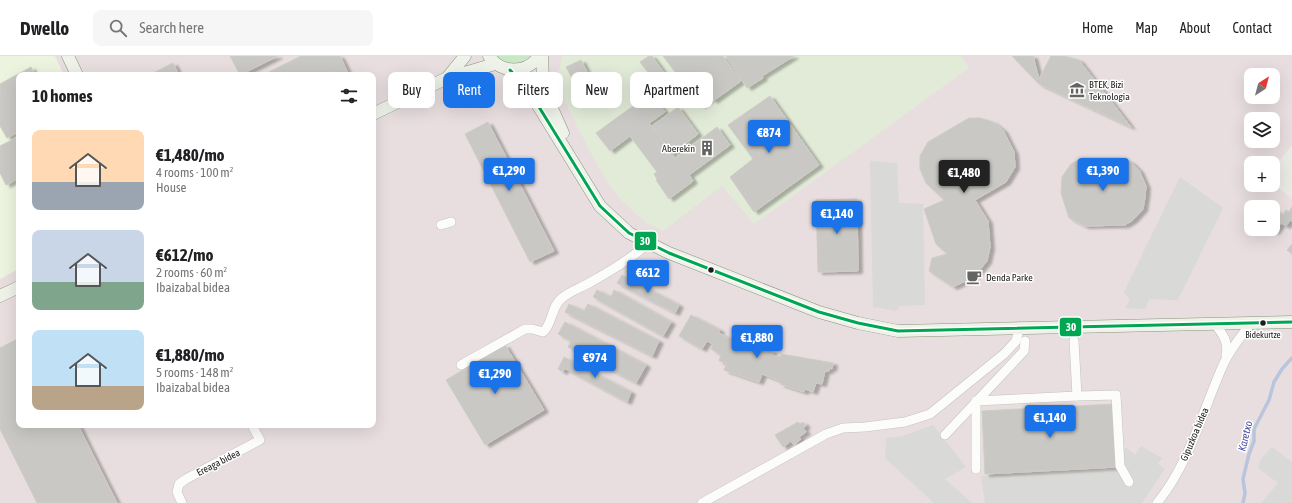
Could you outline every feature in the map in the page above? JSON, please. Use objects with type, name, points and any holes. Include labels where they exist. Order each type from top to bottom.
[{"type":"street","points":[[68,56],[76,72]]},
{"type":"street","points":[[452,72],[465,56]]},
{"type":"street","points":[[462,72],[492,60],[502,68],[510,70],[530,65],[541,56]]},
{"type":"street","points":[[541,56],[543,81],[550,104],[585,184]]},
{"type":"street","points":[[510,70],[531,94],[585,184],[600,206],[629,233],[647,244],[819,312],[858,323],[898,331],[1019,330],[1292,322]]},
{"type":"street","points":[[376,113],[443,80]]},
{"type":"street","points":[[441,225],[451,222]]},
{"type":"street","points":[[461,365],[526,329],[543,332],[547,329],[553,310],[561,298],[604,275],[637,253],[647,244]]},
{"type":"street","points":[[0,296],[16,288]]},
{"type":"street","name":"Gipuzkoa bidea","points":[[1224,362],[1252,322]]},
{"type":"street","name":"Gipuzkoa bidea","points":[[1157,503],[1180,468],[1224,362],[1227,350],[1224,335],[1214,324]]},
{"type":"street","points":[[702,503],[826,434],[843,428],[865,428],[905,422],[930,414],[1004,354],[1016,341],[1019,330]]},
{"type":"street","points":[[1074,340],[1077,396]]},
{"type":"street","points":[[945,435],[1024,351],[1025,341]]},
{"type":"street","points":[[976,401],[1116,395],[1120,466],[1129,482]]},
{"type":"street","points":[[976,401],[976,468]]},
{"type":"street","name":"Ereaga bidea","points":[[182,503],[177,492],[179,484],[260,440],[254,428]]},
{"type":"shaded area","points":[[0,56],[1292,56],[1292,145],[1280,160],[1280,156],[1244,156],[1244,192],[1280,192],[1280,189],[1292,198],[1292,503],[0,503]]},
{"type":"shaded area","points":[[0,56],[55,56],[63,72],[16,72],[16,271],[0,279]]},
{"type":"shaded area","name":"Aberekin","points":[[562,56],[961,56],[969,68],[754,224],[722,186],[663,231],[646,223],[619,198],[598,167],[566,104],[563,96],[563,72],[559,72]]},
{"type":"shaded area","points":[[870,161],[897,163],[899,203],[923,204],[925,305],[900,306],[896,311],[873,307]]},
{"type":"shaded area","points":[[1180,177],[1223,208],[1178,300],[1149,299],[1145,309],[1125,308],[1130,300],[1124,292]]},
{"type":"shaded area","points":[[933,425],[966,467],[945,479],[972,503],[934,503],[885,458],[886,438],[903,436]]},
{"type":"shaded area","points":[[1141,446],[1162,458],[1158,464],[1165,469],[1142,503],[985,503],[981,476],[1120,470],[1119,448],[1126,448],[1135,455]]},
{"type":"shaded area","points":[[1272,447],[1292,462],[1292,503],[1261,503],[1278,483],[1258,468],[1260,460]]},
{"type":"green space","points":[[496,56],[530,56],[522,61],[513,63],[504,61]]},
{"type":"building","points":[[230,56],[278,56],[246,72],[238,72]]},
{"type":"building","points":[[301,56],[340,56],[348,72],[330,71],[269,72]]},
{"type":"building","points":[[649,56],[652,56],[663,72],[648,72],[640,62]]},
{"type":"building","points":[[663,56],[723,56],[741,81],[713,101],[713,72],[675,72]]},
{"type":"building","points":[[726,56],[794,56],[762,76],[763,78],[747,88]]},
{"type":"building","name":"BTEK, Bizi Teknologia","points":[[1012,56],[1033,56],[1039,79],[1051,56],[1064,56],[1079,60],[1131,127],[1039,84]]},
{"type":"building","points":[[581,60],[587,72],[571,72],[571,76],[566,67]]},
{"type":"building","points":[[173,63],[178,72],[155,72]]},
{"type":"building","points":[[31,67],[34,72],[22,72]]},
{"type":"building","points":[[16,75],[16,133],[7,138],[0,126],[0,84]]},
{"type":"building","points":[[770,96],[819,165],[754,212],[730,177],[753,159],[728,125]]},
{"type":"building","name":"Aberekin","points":[[630,108],[662,108],[665,112],[649,123],[675,158],[717,127],[730,145],[689,175],[693,181],[669,199],[656,180],[657,179],[654,174],[657,172],[630,136],[610,151],[596,133]]},
{"type":"building","points":[[679,108],[698,134],[672,154],[652,126]]},
{"type":"building","points":[[969,118],[980,118],[993,122],[1003,130],[1014,152],[1015,167],[1006,182],[975,200],[988,221],[990,247],[987,261],[974,277],[953,287],[929,271],[932,258],[947,254],[936,244],[924,209],[944,200],[926,183],[920,169],[920,156],[928,142]]},
{"type":"building","points":[[488,122],[554,251],[530,262],[465,134]]},
{"type":"building","points":[[16,138],[16,180],[6,185],[0,173],[0,146]]},
{"type":"building","points":[[1082,158],[1120,158],[1131,162],[1139,170],[1146,186],[1145,197],[1143,209],[1133,220],[1125,225],[1085,226],[1069,218],[1061,193],[1062,177],[1071,164]]},
{"type":"building","points":[[857,199],[858,271],[818,272],[816,200]]},
{"type":"building","points":[[1292,207],[1292,222],[1290,220],[1286,226],[1281,223],[1280,224],[1280,213],[1283,215],[1286,210],[1289,212]]},
{"type":"building","points":[[1292,244],[1292,254],[1287,250]]},
{"type":"building","points":[[622,275],[679,305],[675,313],[617,283]]},
{"type":"building","points":[[597,290],[611,297],[614,290],[671,322],[663,336],[593,297]]},
{"type":"building","points":[[569,304],[584,311],[588,304],[659,341],[652,356],[565,312]]},
{"type":"building","points":[[691,315],[720,330],[719,333],[727,337],[773,352],[772,355],[781,357],[781,354],[833,363],[832,369],[829,368],[829,371],[825,371],[822,384],[816,383],[813,392],[805,389],[804,392],[780,384],[781,381],[762,374],[759,382],[724,370],[727,363],[719,361],[721,355],[711,349],[713,344],[707,341],[702,349],[679,336]]},
{"type":"building","points":[[565,322],[646,365],[636,383],[568,347],[571,341],[558,334]]},
{"type":"building","points":[[16,340],[16,428],[80,428],[117,503],[37,503],[0,429],[0,348]]},
{"type":"building","points":[[505,345],[544,410],[485,445],[446,380]]},
{"type":"building","points":[[564,357],[631,392],[627,402],[564,368],[563,372],[558,369]]},
{"type":"building","points":[[1114,404],[1117,467],[985,474],[982,411]]},
{"type":"building","points":[[798,422],[800,424],[803,422],[806,426],[803,428],[806,432],[799,437],[801,439],[794,445],[791,441],[783,447],[775,435]]},
{"type":"waterway","name":"Karetxo","points":[[1243,503],[1245,493],[1243,479],[1254,441],[1254,429],[1269,400],[1274,382],[1282,369],[1292,358]]},
{"type":"transit line","name":"30","points":[[510,70],[531,94],[600,206],[629,233],[669,253],[819,312],[858,323],[898,331],[1292,322]]},
{"type":"place","name":"BTEK, Bizi Teknologia","points":[[1077,90]]},
{"type":"place","name":"Aberekin","points":[[707,148]]},
{"type":"place","name":"Denda Parke","points":[[974,277]]},
{"type":"place","name":"Bidekurtze","points":[[1263,323]]}]
